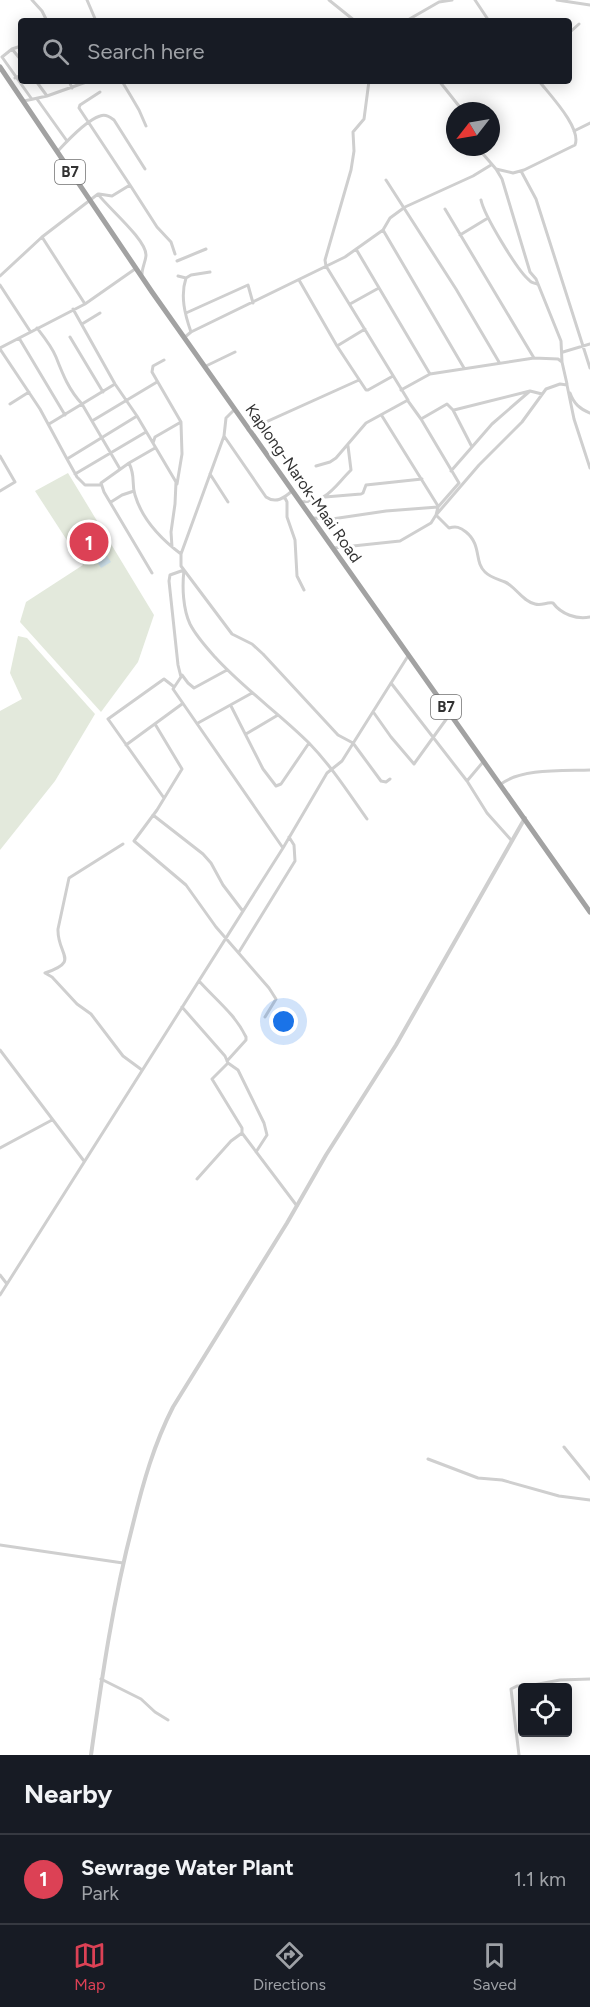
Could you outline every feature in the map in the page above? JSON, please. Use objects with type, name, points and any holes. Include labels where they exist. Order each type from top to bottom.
[{"type":"highway","name":"Kaplong-Narok-Maai Road","points":[[0,67],[141,276],[590,912]]},
{"type":"street","points":[[32,0],[46,18]]},
{"type":"street","points":[[87,0],[95,18]]},
{"type":"street","points":[[329,0],[351,18]]},
{"type":"street","points":[[411,18],[439,2],[452,0]]},
{"type":"street","points":[[475,0],[487,18]]},
{"type":"street","points":[[556,0],[590,5]]},
{"type":"street","points":[[572,30],[579,24]]},
{"type":"street","points":[[18,46],[2,57],[18,82]]},
{"type":"street","points":[[12,49],[18,56]]},
{"type":"street","points":[[20,84],[31,98]]},
{"type":"street","points":[[38,84],[47,96]]},
{"type":"street","points":[[22,101],[37,99],[80,84]]},
{"type":"street","points":[[124,84],[146,126]]},
{"type":"street","points":[[369,84],[363,119],[353,132],[354,151],[351,170],[325,260],[326,266],[459,483],[438,507],[436,515]]},
{"type":"street","points":[[441,84],[456,102]]},
{"type":"street","points":[[496,169],[513,173],[521,171],[575,145],[577,139],[569,121],[541,84]]},
{"type":"street","points":[[100,92],[79,108],[157,227],[171,242],[176,254]]},
{"type":"street","points":[[37,99],[67,141]]},
{"type":"street","points":[[57,152],[89,123],[101,115],[108,116],[114,120],[145,170]]},
{"type":"street","points":[[574,131],[590,123]]},
{"type":"street","points":[[484,156],[502,179],[530,272],[556,328],[574,419],[590,468]]},
{"type":"street","points":[[185,337],[326,266],[383,230],[390,218],[405,207],[491,165]]},
{"type":"street","points":[[521,171],[536,199],[590,368]]},
{"type":"street","points":[[386,180],[456,289],[499,363]]},
{"type":"street","points":[[0,276],[42,237],[98,194],[112,196],[130,185]]},
{"type":"street","points":[[98,194],[105,204],[117,212],[144,246],[146,255],[141,276]]},
{"type":"street","points":[[481,200],[488,218],[521,271],[530,282],[537,284]]},
{"type":"street","points":[[445,209],[534,358]]},
{"type":"street","points":[[460,235],[488,218]]},
{"type":"street","points":[[383,230],[464,368]]},
{"type":"street","points":[[42,237],[85,304]]},
{"type":"street","points":[[177,261],[206,249]]},
{"type":"street","points":[[356,249],[430,374]]},
{"type":"street","points":[[101,485],[85,485],[75,474],[49,424],[0,348],[85,304],[136,268]]},
{"type":"street","points":[[191,332],[182,290],[186,278],[190,275],[210,272]]},
{"type":"street","points":[[178,276],[186,278]]},
{"type":"street","points":[[299,280],[337,346],[367,391],[393,376]]},
{"type":"street","points":[[0,285],[30,331]]},
{"type":"street","points":[[186,313],[248,285],[253,303]]},
{"type":"street","points":[[350,304],[378,288]]},
{"type":"street","points":[[73,309],[177,486]]},
{"type":"street","points":[[82,324],[100,313]]},
{"type":"street","points":[[37,328],[56,356],[74,396],[82,404],[120,469]]},
{"type":"street","points":[[337,346],[365,329]]},
{"type":"street","points":[[70,337],[103,392]]},
{"type":"street","points":[[19,338],[65,415]]},
{"type":"street","points":[[562,352],[590,344]]},
{"type":"street","points":[[206,366],[235,352]]},
{"type":"street","points":[[401,390],[430,374],[464,368],[534,358],[558,359],[562,362]]},
{"type":"street","points":[[164,360],[152,369],[157,382],[181,422],[182,454],[171,531],[172,547]]},
{"type":"street","points":[[248,429],[358,380]]},
{"type":"street","points":[[92,421],[157,382]]},
{"type":"street","points":[[49,424],[115,384]]},
{"type":"street","points":[[334,548],[400,541],[426,528],[479,465],[522,422],[546,389],[560,384],[567,385]]},
{"type":"street","points":[[567,385],[573,401],[582,410],[590,413]]},
{"type":"street","points":[[453,410],[530,391],[542,394]]},
{"type":"street","points":[[452,471],[492,424],[530,391]]},
{"type":"street","points":[[10,404],[29,392]]},
{"type":"street","points":[[316,466],[330,462],[348,446],[366,423],[408,400]]},
{"type":"street","points":[[421,419],[445,404],[449,406],[472,447]]},
{"type":"street","points":[[235,409],[226,418],[224,436],[181,554],[181,566],[232,634],[252,644],[263,654],[338,735],[353,744],[381,781],[390,780]]},
{"type":"street","points":[[67,459],[101,436],[137,416]]},
{"type":"street","points":[[382,416],[438,507]]},
{"type":"street","points":[[153,444],[155,437],[181,422]]},
{"type":"street","points":[[75,474],[146,432]]},
{"type":"street","points":[[224,436],[266,497],[272,501],[285,498],[292,491]]},
{"type":"street","points":[[300,502],[316,501],[325,496],[351,470],[348,446]]},
{"type":"street","points":[[101,485],[120,469],[155,448]]},
{"type":"street","points":[[0,456],[15,482],[0,491]]},
{"type":"street","points":[[129,463],[134,473],[134,491],[149,522],[161,538],[181,554]]},
{"type":"street","points":[[210,474],[228,502]]},
{"type":"street","points":[[325,496],[361,494],[366,485],[422,479]]},
{"type":"street","points":[[101,485],[152,573]]},
{"type":"street","points":[[111,502],[134,491]]},
{"type":"street","points":[[285,498],[287,518],[295,540],[297,576],[304,590]]},
{"type":"street","points":[[312,518],[332,519],[386,511],[438,507]]},
{"type":"street","points":[[436,515],[445,526],[449,528],[456,526],[474,539],[482,570],[489,576],[507,583],[530,602],[553,603],[557,610],[562,612],[579,618],[590,617]]},
{"type":"street","points":[[184,570],[182,585],[189,622],[204,644],[227,670],[309,743],[333,769],[367,819]]},
{"type":"street","points":[[184,570],[170,575],[169,581],[181,675],[194,688],[227,670]]},
{"type":"street","points":[[0,1295],[283,848],[324,778],[342,760],[409,655]]},
{"type":"street","points":[[173,686],[181,675]]},
{"type":"street","points":[[164,798],[108,719],[164,679],[173,686],[172,689],[182,704],[198,723],[283,848]]},
{"type":"street","points":[[392,683],[467,781],[487,813],[512,841]]},
{"type":"street","points":[[198,723],[252,693]]},
{"type":"street","points":[[126,745],[182,704]]},
{"type":"street","points":[[231,706],[263,769],[276,786],[281,784],[309,743]]},
{"type":"street","points":[[374,713],[414,764],[451,714]]},
{"type":"street","points":[[246,734],[279,715]]},
{"type":"street","points":[[155,724],[183,769],[134,841],[186,885],[225,939],[276,999],[265,1017]]},
{"type":"street","points":[[467,781],[484,761]]},
{"type":"street","points":[[501,784],[510,777],[521,775],[590,770]]},
{"type":"street","points":[[153,814],[211,862],[223,885],[242,910]]},
{"type":"street","points":[[92,1755],[101,1679],[123,1563],[140,1496],[162,1430],[173,1407],[326,1155],[396,1045],[525,818]]},
{"type":"street","points":[[238,953],[295,861],[294,846],[289,837]]},
{"type":"street","points":[[123,844],[70,876],[60,911],[58,929],[58,937],[65,957],[64,963],[57,969],[45,973],[80,1007],[91,1014],[123,1056],[142,1070]]},
{"type":"street","points":[[199,981],[215,999],[229,1010],[241,1025],[246,1037],[246,1040],[212,1079],[242,1128],[242,1133],[297,1206]]},
{"type":"street","points":[[182,1007],[215,1043],[227,1062],[238,1070],[264,1123],[267,1135],[256,1152]]},
{"type":"street","points":[[0,1050],[85,1162]]},
{"type":"street","points":[[0,1148],[52,1120]]},
{"type":"street","points":[[197,1179],[231,1141],[242,1133]]},
{"type":"street","points":[[0,1275],[7,1284]]},
{"type":"street","points":[[564,1447],[590,1479]]},
{"type":"street","points":[[428,1459],[478,1478],[502,1480],[548,1494],[590,1500]]},
{"type":"street","points":[[0,1545],[123,1563]]},
{"type":"street","points":[[101,1679],[141,1699],[168,1720]]},
{"type":"street","points":[[519,1755],[511,1689],[517,1686],[560,1680],[590,1679]]},
{"type":"shaded area","points":[[68,473],[154,615],[138,662],[101,712],[20,622],[26,602],[83,565],[35,491]]},
{"type":"shaded area","points":[[18,636],[27,638],[95,714],[55,781],[0,850],[0,711],[22,699],[10,673]]},
{"type":"water","points":[[96,538],[111,562],[101,568],[86,544]]},
{"type":"place","name":"Sewrage Water Plant","points":[[89,542]]}]
